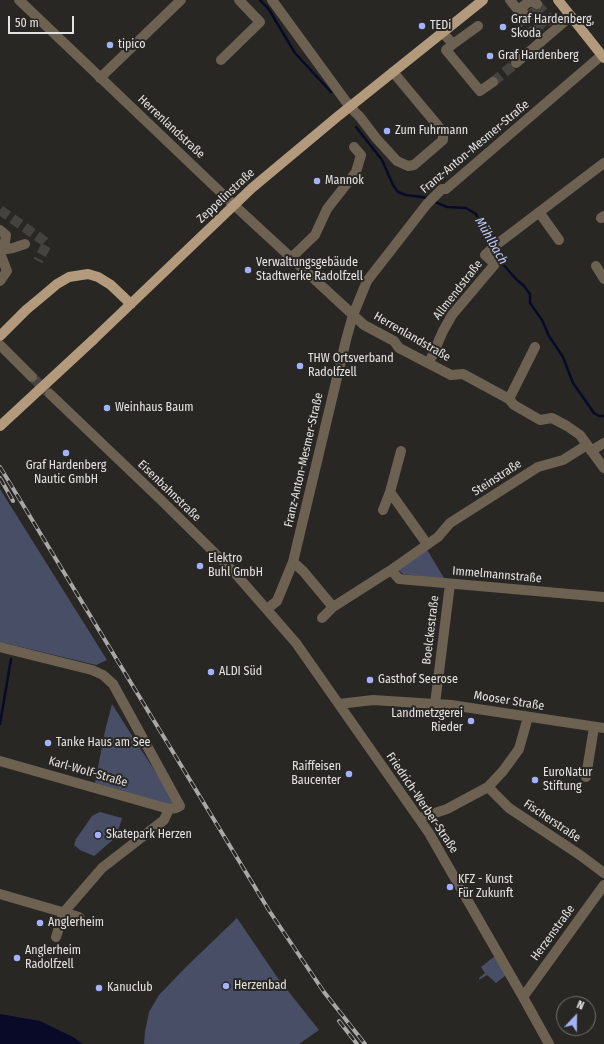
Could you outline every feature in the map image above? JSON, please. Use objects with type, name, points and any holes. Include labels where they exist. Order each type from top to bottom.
[{"type":"main road","name":"Zeppelinstraße","points":[[0,426],[131,304],[234,205],[288,158],[482,0]]},
{"type":"main road","points":[[558,0],[603,57]]},
{"type":"main road","points":[[0,336],[26,310],[57,284],[69,277],[88,274],[98,277],[111,285],[131,304]]},
{"type":"street","name":"Herrenlandstraße","points":[[19,0],[234,205],[364,325],[394,341],[399,348],[451,375],[463,374],[509,398],[514,406],[540,420],[552,418],[567,426],[580,434],[604,468]]},
{"type":"street","points":[[100,78],[181,0]]},
{"type":"street","points":[[221,60],[260,22],[239,0]]},
{"type":"street","points":[[272,0],[350,107],[360,117],[376,138],[397,161],[408,166],[414,165],[443,140],[443,135],[439,126],[393,72]]},
{"type":"street","points":[[510,0],[527,8]]},
{"type":"street","points":[[516,63],[571,16]]},
{"type":"street","points":[[478,26],[446,50],[480,91],[493,82]]},
{"type":"street","points":[[443,33],[453,44]]},
{"type":"street","name":"Franz-Anton-Mesmer-Straße","points":[[267,610],[277,601],[293,562],[346,340],[353,315],[367,281],[427,204],[442,189],[446,189],[603,57]]},
{"type":"street","points":[[292,258],[315,235],[327,209],[356,172],[361,155],[354,147]]},
{"type":"street","name":"Allmendstraße","points":[[429,363],[443,331],[452,315],[494,264],[485,255],[604,163]]},
{"type":"street","points":[[539,212],[560,240]]},
{"type":"street","points":[[0,230],[6,235],[5,242],[0,249]]},
{"type":"street","points":[[0,249],[13,248],[25,244]]},
{"type":"street","points":[[0,253],[7,271],[0,280]]},
{"type":"street","points":[[596,266],[604,279]]},
{"type":"street","points":[[0,345],[32,377]]},
{"type":"street","points":[[509,398],[535,347]]},
{"type":"street","name":"Eisenbahnstraße","points":[[50,394],[223,561],[267,610]]},
{"type":"street","name":"Steinstraße","points":[[322,618],[333,607],[391,570],[438,537],[450,523],[538,467],[563,460],[604,443]]},
{"type":"street","points":[[383,510],[390,492],[400,451]]},
{"type":"street","points":[[390,492],[427,544]]},
{"type":"street","points":[[293,562],[333,607]]},
{"type":"street","name":"Immelmannstraße","points":[[391,570],[399,579],[604,597]]},
{"type":"street","name":"Boelckestraße","points":[[435,704],[450,584]]},
{"type":"street","name":"Friedrich-Werber-Straße","points":[[267,610],[296,643],[420,818],[549,1044]]},
{"type":"street","name":"Karl-Wolf-Straße","points":[[0,647],[55,663],[92,670],[103,675],[113,684],[180,806],[176,808],[169,808],[0,761]]},
{"type":"street","name":"Mooser Straße","points":[[338,704],[373,700],[451,705],[599,728]]},
{"type":"street","points":[[420,818],[447,809],[488,787],[503,771],[519,749],[528,717]]},
{"type":"street","points":[[586,777],[599,728]]},
{"type":"street","name":"Fischerstraße","points":[[488,787],[509,808],[580,855],[604,873]]},
{"type":"street","points":[[56,936],[64,912],[102,868],[164,820],[169,808]]},
{"type":"street","name":"Herzenstraße","points":[[523,997],[604,885]]},
{"type":"street","points":[[0,895],[79,917],[80,922]]},
{"type":"shaded area","points":[[0,489],[107,660],[96,665],[0,642]]},
{"type":"shaded area","points":[[426,548],[444,578],[441,579],[403,574],[398,570]]},
{"type":"shaded area","points":[[112,704],[176,803],[171,806],[95,783]]},
{"type":"shaded area","name":"Skatepark Herzen","points":[[100,812],[122,818],[114,839],[94,856],[80,850],[74,845],[76,839],[92,816]]},
{"type":"shaded area","name":"Herzenbad","points":[[237,918],[277,977],[319,1030],[299,1044],[144,1044],[149,1012],[159,995]]},
{"type":"shaded area","points":[[495,956],[506,975],[496,983],[487,975],[479,980],[479,978],[485,973],[481,967]]},
{"type":"shaded area","points":[[0,1014],[40,1021],[73,1037],[83,1044],[0,1044]]},
{"type":"waterway","name":"Mühlbach","points":[[260,0],[268,8],[295,53],[331,92]]},
{"type":"waterway","name":"Mühlbach","points":[[356,127],[382,160],[393,185],[398,192],[429,199]]},
{"type":"waterway","name":"Mühlbach","points":[[433,201],[447,207],[466,208],[476,214],[491,246]]},
{"type":"waterway","name":"Mühlbach","points":[[494,250],[500,261],[530,294],[530,303],[542,320],[549,336],[563,357],[573,383],[594,413],[599,416],[604,416]]},
{"type":"waterway","points":[[0,724],[11,659]]},
{"type":"tunnel","points":[[537,4],[557,28]]},
{"type":"tunnel","points":[[530,9],[545,27]]},
{"type":"tunnel","points":[[524,13],[545,38]]},
{"type":"tunnel","points":[[518,17],[539,43]]},
{"type":"tunnel","points":[[493,82],[516,63]]},
{"type":"tunnel","points":[[0,210],[47,244],[38,261]]},
{"type":"tunnel","points":[[32,377],[49,393]]},
{"type":"railway","points":[[0,467],[270,912],[324,992],[365,1044]]},
{"type":"railway","points":[[0,478],[13,501]]},
{"type":"railway","points":[[339,1021],[357,1044]]},
{"type":"place","name":"TEDi","points":[[422,26]]},
{"type":"place","name":"Graf Hardenberg, Skoda","points":[[503,27]]},
{"type":"place","name":"tipico","points":[[110,45]]},
{"type":"place","name":"Graf Hardenberg","points":[[490,56]]},
{"type":"place","name":"Zum Fuhrmann","points":[[387,131]]},
{"type":"place","name":"Mannok","points":[[317,181]]},
{"type":"place","name":"Verwaltungsgebäude Stadtwerke Radolfzell","points":[[248,270]]},
{"type":"place","name":"THW Ortsverband Radolfzell","points":[[300,366]]},
{"type":"place","name":"Weinhaus Baum","points":[[107,408]]},
{"type":"place","name":"Graf Hardenberg Nautic GmbH","points":[[66,453]]},
{"type":"place","name":"Elektro Buhl GmbH","points":[[200,566]]},
{"type":"place","name":"ALDI Süd","points":[[211,672]]},
{"type":"place","name":"Gasthof Seerose","points":[[370,680]]},
{"type":"place","name":"Landmetzgerei Rieder","points":[[471,721]]},
{"type":"place","name":"Tanke Haus am See","points":[[48,743]]},
{"type":"place","name":"Raiffeisen Baucenter","points":[[349,774]]},
{"type":"place","name":"EuroNatur Stiftung","points":[[535,780]]},
{"type":"place","name":"Skatepark Herzen","points":[[98,835]]},
{"type":"place","name":"KFZ - Kunst Für Zukunft","points":[[450,887]]},
{"type":"place","name":"Anglerheim","points":[[40,923]]},
{"type":"place","name":"Anglerheim Radolfzell","points":[[17,958]]},
{"type":"place","name":"Herzenbad","points":[[226,986]]},
{"type":"place","name":"Kanuclub","points":[[99,988]]}]
